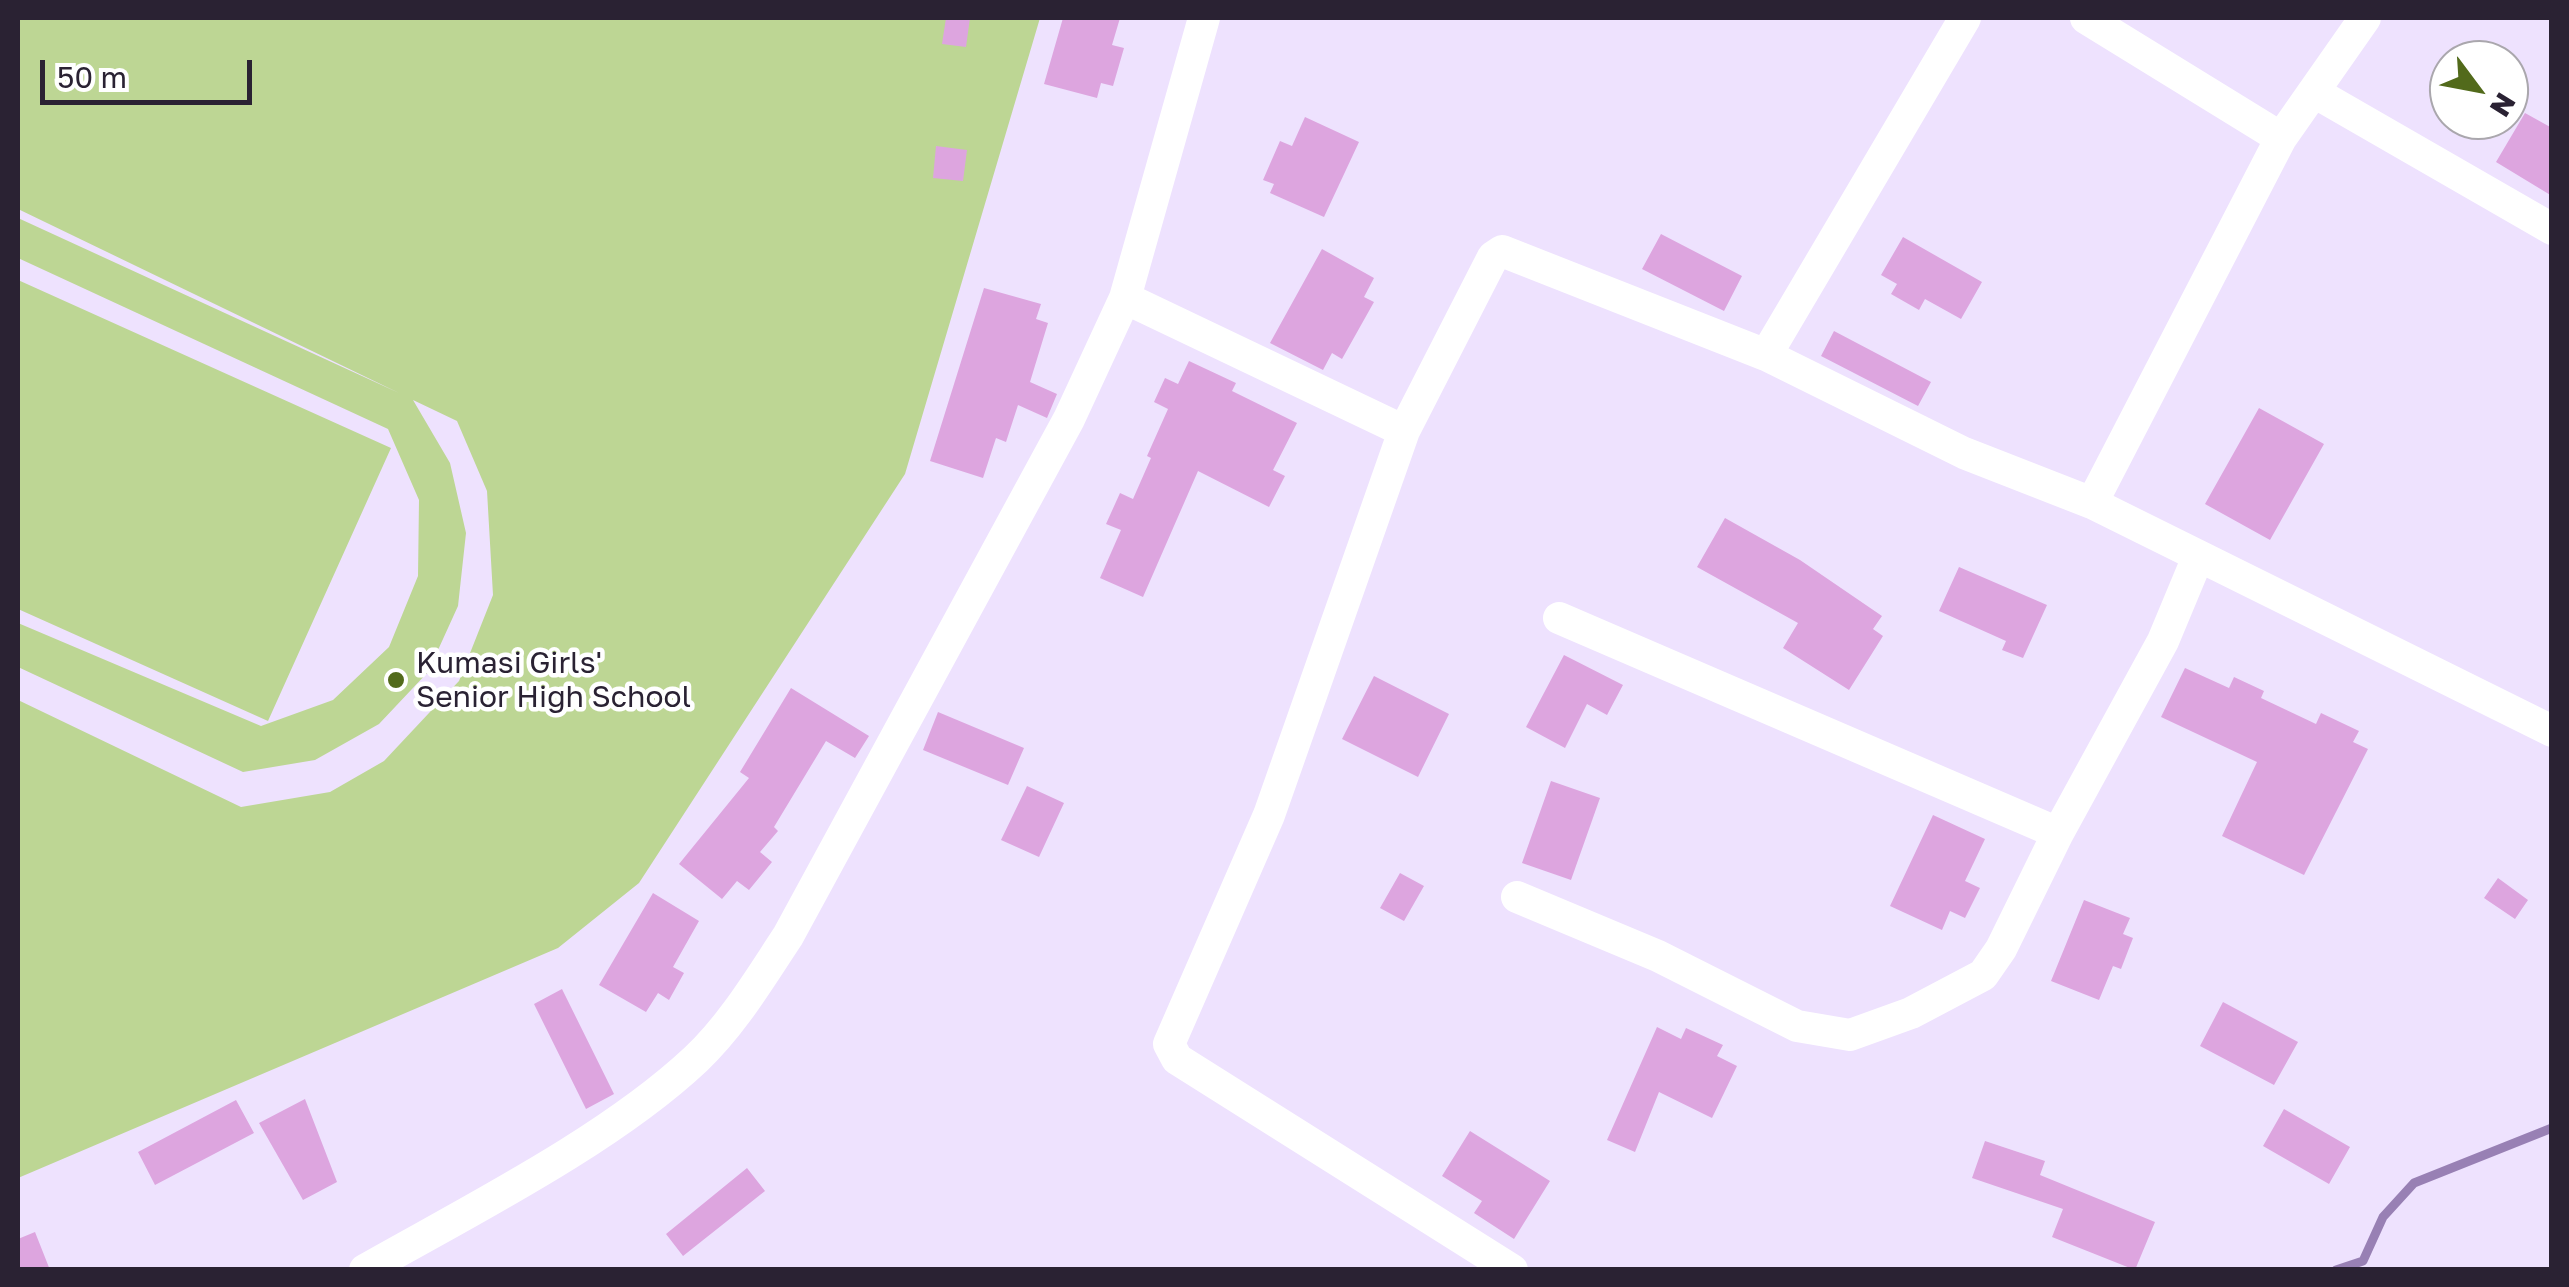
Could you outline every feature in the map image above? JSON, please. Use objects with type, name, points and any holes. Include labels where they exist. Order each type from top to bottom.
[{"type":"street","points":[[365,1270],[633,1111],[698,1057],[747,998],[788,936],[1069,419],[1125,298],[1204,18]]},
{"type":"street","points":[[1766,355],[1965,18]]},
{"type":"street","points":[[2086,18],[2281,138]]},
{"type":"street","points":[[2092,502],[2281,138],[2365,18]]},
{"type":"street","points":[[2314,92],[2552,229]]},
{"type":"street","points":[[1512,1270],[1177,1058],[1169,1044],[1268,815],[1404,431],[1493,256],[1502,252],[1766,355],[1964,454],[2092,502],[2552,731]]},
{"type":"street","points":[[1125,298],[1404,431]]},
{"type":"street","points":[[1517,896],[1658,956],[1797,1026],[1850,1035],[1911,1014],[1982,974],[2001,948],[2058,833],[2163,641],[2198,557]]},
{"type":"street","points":[[1559,618],[2058,833]]},
{"type":"green space","name":"Kumasi Girls' Senior High School","points":[[18,18],[1040,18],[905,474],[639,883],[558,948],[18,1178],[18,700],[241,807],[330,792],[384,761],[459,681],[493,595],[487,491],[457,421],[413,400],[450,463],[466,533],[458,606],[428,672],[379,724],[315,760],[243,772],[18,667],[18,623],[261,726],[333,700],[389,647],[418,576],[419,500],[388,429],[18,258],[18,218],[399,393],[18,209]]},
{"type":"green space","points":[[18,280],[391,448],[268,721],[18,609]]},
{"type":"building","points":[[946,18],[970,18],[966,47],[942,44]]},
{"type":"building","points":[[1063,18],[1120,18],[1112,45],[1124,48],[1113,86],[1101,83],[1097,98],[1044,84]]},
{"type":"building","points":[[2529,115],[2552,128],[2552,196],[2496,162],[2509,140],[2529,140]]},
{"type":"building","points":[[1305,117],[1359,142],[1324,217],[1270,193],[1274,184],[1263,180],[1280,141],[1292,146]]},
{"type":"building","points":[[936,146],[967,150],[963,181],[933,178]]},
{"type":"building","points":[[1661,234],[1742,276],[1724,311],[1642,269]]},
{"type":"building","points":[[1903,237],[1982,282],[1961,319],[1925,299],[1919,310],[1891,294],[1897,284],[1881,275]]},
{"type":"building","points":[[1322,249],[1374,278],[1364,297],[1374,302],[1342,359],[1332,353],[1323,370],[1270,343]]},
{"type":"building","points":[[984,288],[1041,304],[1036,319],[1048,323],[1030,382],[1057,394],[1047,418],[1018,405],[1006,442],[996,438],[983,478],[930,461]]},
{"type":"building","points":[[1834,331],[1931,382],[1918,406],[1821,356]]},
{"type":"building","points":[[1189,361],[1236,383],[1232,391],[1297,423],[1273,470],[1285,476],[1269,507],[1198,471],[1143,597],[1100,578],[1121,530],[1106,524],[1120,493],[1133,499],[1151,458],[1147,456],[1168,409],[1154,402],[1165,378],[1178,384]]},
{"type":"building","points":[[2259,408],[2324,444],[2270,540],[2205,504]]},
{"type":"building","points":[[1725,518],[1800,560],[1882,616],[1873,629],[1883,636],[1849,690],[1783,648],[1798,623],[1697,567]]},
{"type":"building","points":[[1959,567],[2047,605],[2023,658],[2002,650],[2006,641],[1939,611]]},
{"type":"building","points":[[1564,655],[1623,685],[1607,715],[1587,704],[1565,748],[1526,727]]},
{"type":"building","points":[[2185,668],[2229,688],[2234,677],[2264,691],[2261,698],[2316,724],[2321,713],[2359,731],[2353,742],[2368,749],[2304,875],[2222,836],[2257,762],[2161,717]]},
{"type":"building","points":[[1374,676],[1449,714],[1418,777],[1342,739]]},
{"type":"building","points":[[791,688],[869,736],[855,758],[826,741],[774,827],[778,831],[760,852],[772,862],[749,890],[737,881],[722,899],[679,864],[749,778],[740,772]]},
{"type":"building","points":[[938,712],[1024,748],[1008,785],[923,750]]},
{"type":"building","points":[[1551,781],[1600,798],[1571,880],[1522,863]]},
{"type":"building","points":[[1027,786],[1064,803],[1039,857],[1001,840]]},
{"type":"building","points":[[1933,815],[1985,839],[1965,881],[1980,888],[1965,918],[1950,911],[1942,930],[1890,906]]},
{"type":"building","points":[[1400,873],[1424,886],[1404,921],[1380,908]]},
{"type":"building","points":[[2498,878],[2528,900],[2515,919],[2484,898]]},
{"type":"building","points":[[653,893],[699,921],[673,967],[684,973],[669,1000],[658,993],[646,1012],[599,985]]},
{"type":"building","points":[[2084,900],[2130,918],[2123,934],[2133,938],[2121,969],[2113,966],[2099,1000],[2051,981]]},
{"type":"building","points":[[562,989],[614,1094],[586,1109],[534,1004]]},
{"type":"building","points":[[2223,1002],[2298,1042],[2274,1085],[2200,1046]]},
{"type":"building","points":[[1657,1027],[1681,1039],[1686,1028],[1723,1045],[1717,1056],[1737,1066],[1712,1118],[1659,1092],[1635,1152],[1607,1140]]},
{"type":"building","points":[[305,1099],[337,1182],[303,1200],[259,1123]]},
{"type":"building","points":[[236,1100],[254,1133],[155,1185],[138,1152]]},
{"type":"building","points":[[2284,1109],[2350,1147],[2329,1184],[2263,1146]]},
{"type":"building","points":[[1470,1131],[1550,1181],[1514,1239],[1474,1213],[1482,1201],[1442,1176]]},
{"type":"building","points":[[1985,1141],[2045,1161],[2040,1175],[2155,1222],[2135,1270],[2052,1237],[2063,1209],[1972,1178]]},
{"type":"building","points":[[747,1168],[765,1191],[683,1256],[666,1234]]},
{"type":"building","points":[[35,1232],[50,1270],[18,1270],[18,1239]]},
{"type":"waterway","points":[[2336,1270],[2363,1261],[2383,1217],[2414,1183],[2552,1128]]},
{"type":"place","name":"Kumasi Girls' Senior High School","points":[[396,680]]}]
